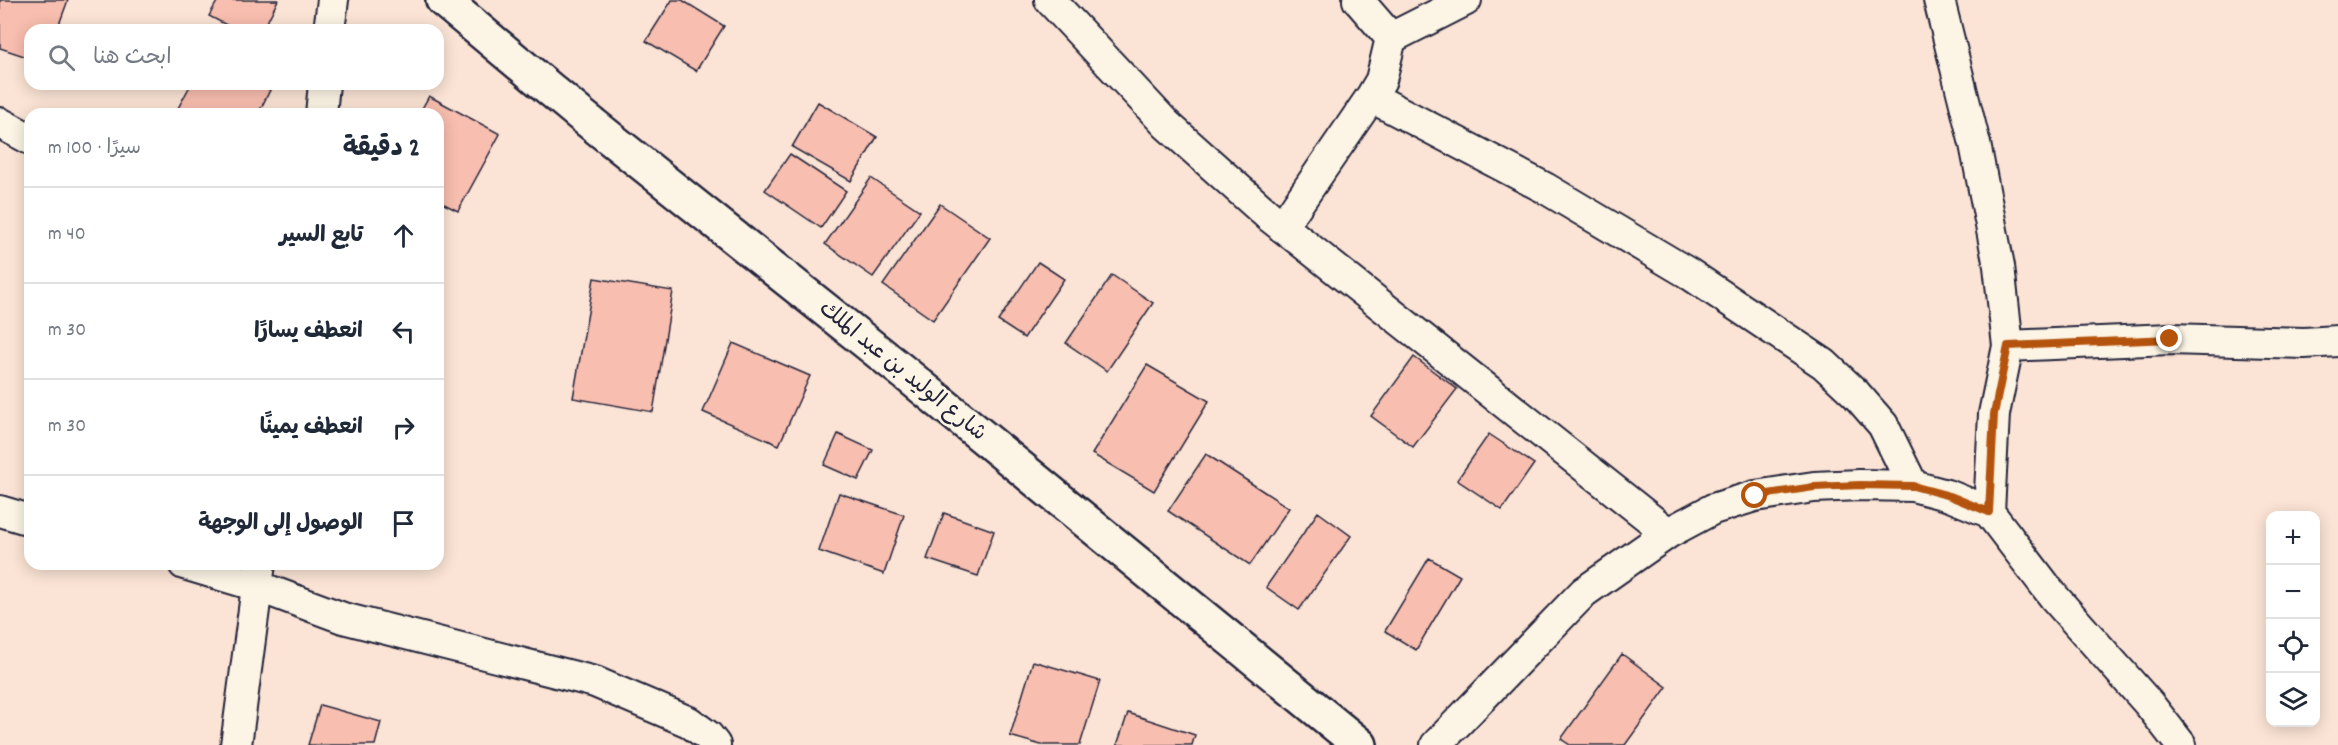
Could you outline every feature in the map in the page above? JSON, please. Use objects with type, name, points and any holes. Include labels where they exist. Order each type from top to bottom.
[{"type":"street","points":[[330,24],[333,0]]},
{"type":"street","name":"شارع الوليد بن عبد الملك","points":[[443,0],[581,115],[901,370],[1360,745]]},
{"type":"street","points":[[1050,0],[1166,124],[1282,227],[1668,533]]},
{"type":"street","points":[[1358,0],[1391,38]]},
{"type":"street","points":[[1282,227],[1371,98],[1381,80],[1391,38],[1466,0]]},
{"type":"street","points":[[1939,0],[1977,155],[1999,266],[2008,346],[1994,414],[1989,512]]},
{"type":"street","points":[[322,108],[323,90]]},
{"type":"street","points":[[1371,98],[1545,188],[1688,273],[1824,364],[1856,394],[1883,425],[1913,486]]},
{"type":"street","points":[[0,123],[24,136]]},
{"type":"street","points":[[2008,346],[2159,339],[2304,343],[2338,341]]},
{"type":"street","points":[[1436,745],[1584,592],[1668,533],[1713,509],[1755,496],[1814,487],[1860,485],[1913,486],[1950,496],[1989,512],[2054,597],[2149,704],[2181,745]]},
{"type":"street","points":[[0,511],[24,518]]},
{"type":"street","points":[[225,570],[259,575],[343,618],[594,682],[689,722],[708,736],[715,745]]},
{"type":"street","points":[[236,745],[259,575]]},
{"type":"building","points":[[0,0],[68,0],[59,24],[24,24],[24,56],[0,48]]},
{"type":"building","points":[[218,0],[278,0],[266,24],[224,24],[209,16]]},
{"type":"building","points":[[672,0],[682,0],[724,26],[696,71],[646,41]]},
{"type":"building","points":[[188,90],[270,90],[261,108],[178,108]]},
{"type":"building","points":[[429,96],[500,134],[458,211],[444,204],[444,108],[422,108]]},
{"type":"building","points":[[818,102],[877,137],[851,181],[792,147]]},
{"type":"building","points":[[790,154],[846,191],[821,228],[765,190]]},
{"type":"building","points":[[871,178],[920,211],[873,277],[825,244]]},
{"type":"building","points":[[940,204],[990,238],[933,320],[883,285]]},
{"type":"building","points":[[1038,262],[1064,279],[1024,338],[998,321]]},
{"type":"building","points":[[1112,275],[1153,303],[1107,371],[1066,343]]},
{"type":"building","points":[[594,278],[673,291],[653,412],[573,398]]},
{"type":"building","points":[[733,343],[810,376],[779,445],[703,412]]},
{"type":"building","points":[[1414,357],[1457,389],[1413,447],[1371,416]]},
{"type":"building","points":[[1147,365],[1209,401],[1154,491],[1092,454]]},
{"type":"building","points":[[838,434],[873,450],[858,480],[824,465]]},
{"type":"building","points":[[1489,434],[1534,464],[1502,510],[1457,480]]},
{"type":"building","points":[[1206,454],[1289,508],[1250,565],[1168,511]]},
{"type":"building","points":[[839,493],[904,515],[884,574],[819,551]]},
{"type":"building","points":[[1318,512],[1351,536],[1299,610],[1266,587]]},
{"type":"building","points":[[944,513],[994,531],[978,576],[927,559]]},
{"type":"building","points":[[1429,558],[1460,576],[1416,650],[1385,631]]},
{"type":"building","points":[[1622,654],[1667,687],[1625,745],[1570,745],[1561,739]]},
{"type":"building","points":[[1033,661],[1100,681],[1080,745],[1041,745],[1010,736]]},
{"type":"building","points":[[320,705],[381,722],[375,745],[308,745]]},
{"type":"building","points":[[1128,713],[1195,735],[1192,745],[1117,745]]},
{"type":"route","points":[[1755,496],[1814,487],[1913,486],[1950,496],[1989,512],[1994,414],[2008,346],[2170,339]]}]
